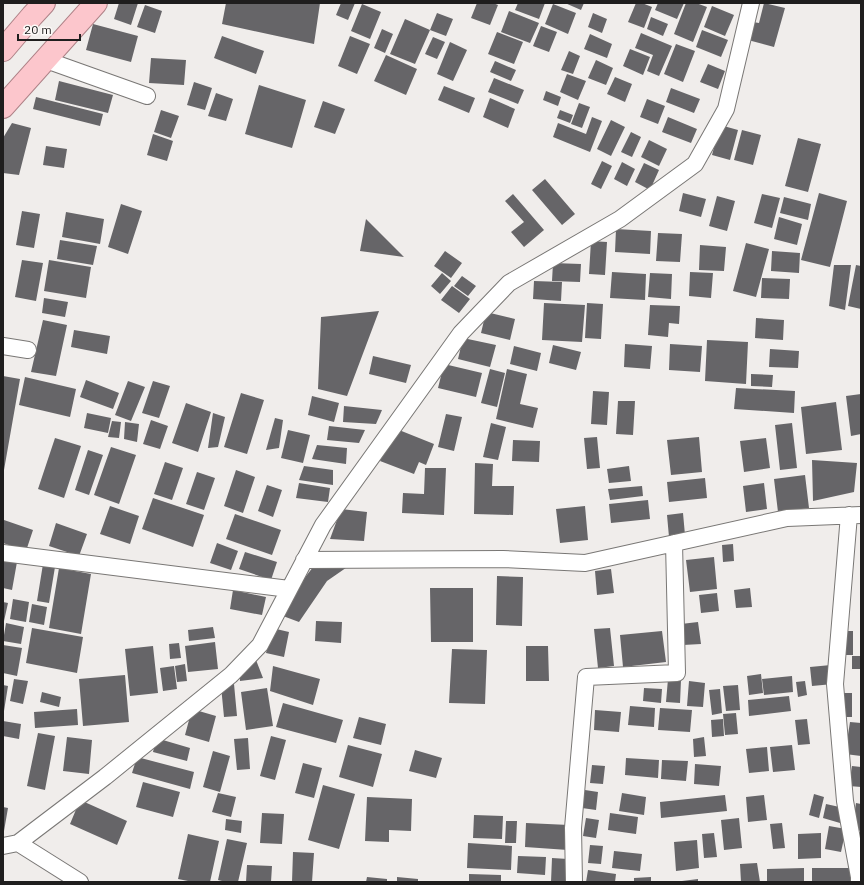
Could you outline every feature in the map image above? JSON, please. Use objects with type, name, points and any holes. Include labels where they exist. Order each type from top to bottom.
[{"type":"highway","points":[[3,50],[44,3]]},
{"type":"highway","points":[[3,107],[96,3]]},
{"type":"street","points":[[80,882],[10,845],[105,776],[231,676],[260,645],[323,525],[461,333],[509,283],[620,219],[695,164],[726,109],[751,3]]},
{"type":"street","points":[[46,60],[147,96]]},
{"type":"street","points":[[3,346],[28,350]]},
{"type":"street","points":[[304,560],[503,560],[585,563],[787,518],[855,515],[835,684],[844,802],[859,882]]},
{"type":"street","points":[[574,882],[573,828],[586,677],[677,673],[674,543]]},
{"type":"street","points":[[3,553],[289,589]]},
{"type":"building","points":[[119,3],[138,3],[131,25],[114,19]]},
{"type":"building","points":[[226,3],[320,3],[314,44],[222,24]]},
{"type":"building","points":[[341,3],[355,3],[348,20],[336,15]]},
{"type":"building","points":[[477,3],[493,3],[498,5],[490,25],[471,18]]},
{"type":"building","points":[[518,3],[545,3],[539,19],[515,10]]},
{"type":"building","points":[[565,3],[584,3],[581,10]]},
{"type":"building","points":[[636,3],[642,3],[652,7],[644,28],[628,22]]},
{"type":"building","points":[[658,3],[684,3],[677,19],[655,10]]},
{"type":"building","points":[[686,3],[696,3],[707,7],[693,42],[674,34]]},
{"type":"building","points":[[764,3],[785,8],[774,47],[748,40],[753,22],[759,23]]},
{"type":"building","points":[[362,4],[381,12],[370,39],[351,31]]},
{"type":"building","points":[[553,4],[576,13],[568,34],[545,24]]},
{"type":"building","points":[[145,5],[162,11],[155,33],[137,27]]},
{"type":"building","points":[[712,6],[734,15],[725,36],[704,27]]},
{"type":"building","points":[[509,11],[539,23],[530,43],[501,32]]},
{"type":"building","points":[[437,13],[453,19],[446,36],[430,30]]},
{"type":"building","points":[[593,13],[607,19],[602,33],[588,27]]},
{"type":"building","points":[[651,17],[668,24],[663,36],[647,29]]},
{"type":"building","points":[[405,19],[430,30],[415,64],[390,54]]},
{"type":"building","points":[[93,24],[138,36],[131,62],[86,50]]},
{"type":"building","points":[[541,26],[557,32],[549,52],[533,46]]},
{"type":"building","points":[[382,29],[393,34],[385,53],[374,48]]},
{"type":"building","points":[[702,30],[728,40],[721,57],[696,47]]},
{"type":"building","points":[[497,32],[523,42],[514,64],[488,54]]},
{"type":"building","points":[[641,33],[672,46],[659,76],[647,71],[653,55],[635,48]]},
{"type":"building","points":[[590,34],[612,44],[607,58],[584,49]]},
{"type":"building","points":[[222,36],[264,51],[256,74],[214,58]]},
{"type":"building","points":[[350,36],[370,44],[357,74],[338,66]]},
{"type":"building","points":[[433,37],[445,42],[437,59],[425,54]]},
{"type":"building","points":[[450,42],[467,50],[453,81],[437,74]]},
{"type":"building","points":[[676,44],[695,51],[683,82],[664,74]]},
{"type":"building","points":[[630,49],[650,57],[643,75],[623,66]]},
{"type":"building","points":[[569,51],[580,56],[573,74],[561,70]]},
{"type":"building","points":[[386,55],[417,69],[406,95],[374,81]]},
{"type":"building","points":[[151,58],[186,60],[184,85],[149,83]]},
{"type":"building","points":[[596,60],[613,68],[606,85],[588,78]]},
{"type":"building","points":[[495,61],[516,70],[511,81],[490,72]]},
{"type":"building","points":[[708,64],[725,71],[718,89],[700,82]]},
{"type":"building","points":[[567,74],[586,81],[578,100],[560,92]]},
{"type":"building","points":[[615,77],[632,84],[625,102],[607,94]]},
{"type":"building","points":[[494,78],[524,90],[518,104],[488,92]]},
{"type":"building","points":[[59,81],[113,95],[108,113],[55,100]]},
{"type":"building","points":[[194,82],[212,88],[205,110],[187,105]]},
{"type":"building","points":[[259,85],[306,100],[292,148],[245,134]]},
{"type":"building","points":[[444,86],[475,98],[469,113],[438,100]]},
{"type":"building","points":[[671,88],[700,99],[694,113],[666,102]]},
{"type":"building","points":[[546,91],[561,97],[558,106],[543,100]]},
{"type":"building","points":[[216,93],[233,99],[226,121],[208,116]]},
{"type":"building","points":[[36,97],[103,114],[100,126],[33,109]]},
{"type":"building","points":[[490,98],[515,109],[508,128],[483,117]]},
{"type":"building","points":[[647,99],[665,106],[658,124],[640,117]]},
{"type":"building","points":[[323,101],[345,109],[335,134],[314,127]]},
{"type":"building","points":[[579,103],[590,107],[582,128],[571,124]]},
{"type":"building","points":[[161,110],[179,116],[171,138],[154,132]]},
{"type":"building","points":[[560,110],[573,115],[570,123],[557,118]]},
{"type":"building","points":[[592,117],[602,121],[590,152],[553,137],[558,123],[586,134]]},
{"type":"building","points":[[668,117],[697,129],[691,143],[662,132]]},
{"type":"building","points":[[611,120],[625,127],[611,156],[597,149]]},
{"type":"building","points":[[12,123],[31,128],[19,175],[3,173],[3,138]]},
{"type":"building","points":[[720,125],[738,130],[730,160],[712,155]]},
{"type":"building","points":[[742,130],[761,135],[753,165],[734,160]]},
{"type":"building","points":[[631,132],[641,137],[632,157],[621,152]]},
{"type":"building","points":[[153,134],[173,141],[167,161],[147,155]]},
{"type":"building","points":[[798,138],[821,144],[808,192],[785,186]]},
{"type":"building","points":[[649,140],[667,149],[659,166],[641,157]]},
{"type":"building","points":[[46,146],[67,149],[64,168],[43,165]]},
{"type":"building","points":[[602,161],[612,166],[601,189],[591,184]]},
{"type":"building","points":[[622,162],[635,169],[627,186],[614,179]]},
{"type":"building","points":[[644,163],[659,170],[650,190],[635,182]]},
{"type":"building","points":[[545,179],[575,214],[562,225],[532,190]]},
{"type":"building","points":[[683,193],[706,199],[701,217],[679,211]]},
{"type":"building","points":[[819,193],[847,201],[830,267],[801,260]]},
{"type":"building","points":[[513,194],[544,230],[524,247],[511,232],[524,222],[505,201]]},
{"type":"building","points":[[762,194],[780,198],[772,228],[754,223]]},
{"type":"building","points":[[717,196],[735,201],[727,231],[709,226]]},
{"type":"building","points":[[784,197],[811,204],[808,220],[780,213]]},
{"type":"building","points":[[121,204],[142,211],[128,254],[108,247]]},
{"type":"building","points":[[22,211],[40,214],[34,248],[16,245]]},
{"type":"building","points":[[66,212],[104,219],[100,244],[62,237]]},
{"type":"building","points":[[779,217],[802,224],[797,245],[774,239]]},
{"type":"building","points":[[366,219],[404,257],[360,251]]},
{"type":"building","points":[[616,229],[651,231],[650,254],[615,252]]},
{"type":"building","points":[[658,233],[682,234],[680,262],[656,261]]},
{"type":"building","points":[[60,240],[97,246],[93,265],[57,259]]},
{"type":"building","points":[[591,241],[607,242],[605,275],[589,274]]},
{"type":"building","points":[[746,243],[769,249],[756,297],[733,291]]},
{"type":"building","points":[[700,245],[726,247],[724,271],[699,270]]},
{"type":"building","points":[[445,251],[462,263],[451,278],[434,266]]},
{"type":"building","points":[[772,251],[800,253],[799,273],[771,271]]},
{"type":"building","points":[[22,260],[43,263],[36,301],[15,297]]},
{"type":"building","points":[[49,260],[91,267],[86,298],[44,291]]},
{"type":"building","points":[[553,263],[581,264],[580,282],[552,281]]},
{"type":"building","points":[[834,265],[851,265],[845,310],[829,306]]},
{"type":"building","points":[[856,265],[861,266],[861,309],[848,306]]},
{"type":"building","points":[[612,272],[646,274],[645,300],[610,298]]},
{"type":"building","points":[[690,272],[713,273],[711,298],[689,296]]},
{"type":"building","points":[[442,273],[451,281],[440,294],[431,286]]},
{"type":"building","points":[[650,273],[672,274],[671,299],[648,297]]},
{"type":"building","points":[[462,276],[476,286],[468,296],[454,286]]},
{"type":"building","points":[[762,278],[790,279],[789,299],[761,298]]},
{"type":"building","points":[[534,281],[562,282],[561,301],[533,299]]},
{"type":"building","points":[[452,286],[470,299],[459,313],[441,300]]},
{"type":"building","points":[[44,298],[68,302],[65,317],[42,313]]},
{"type":"building","points":[[544,303],[585,305],[582,342],[542,340]]},
{"type":"building","points":[[587,303],[603,304],[601,339],[585,338]]},
{"type":"building","points":[[650,305],[680,306],[679,324],[669,323],[668,337],[648,335]]},
{"type":"building","points":[[379,311],[347,396],[318,389],[321,317]]},
{"type":"building","points":[[486,312],[515,319],[510,340],[481,333]]},
{"type":"building","points":[[756,318],[784,320],[783,340],[755,338]]},
{"type":"building","points":[[43,320],[67,325],[56,376],[31,372]]},
{"type":"building","points":[[74,330],[110,336],[107,354],[71,347]]},
{"type":"building","points":[[463,338],[496,345],[490,367],[458,359]]},
{"type":"building","points":[[707,340],[748,342],[746,384],[705,381]]},
{"type":"building","points":[[625,344],[652,346],[650,369],[624,367]]},
{"type":"building","points":[[670,344],[702,346],[700,372],[669,370]]},
{"type":"building","points":[[553,345],[581,352],[576,370],[549,363]]},
{"type":"building","points":[[514,346],[541,353],[537,371],[510,364]]},
{"type":"building","points":[[770,349],[799,351],[798,368],[769,367]]},
{"type":"building","points":[[373,356],[411,365],[406,383],[369,374]]},
{"type":"building","points":[[444,364],[482,373],[476,397],[438,388]]},
{"type":"building","points":[[490,369],[505,373],[497,407],[481,403]]},
{"type":"building","points":[[507,369],[527,374],[520,404],[538,408],[533,428],[496,419]]},
{"type":"building","points":[[751,374],[773,375],[772,387],[751,386]]},
{"type":"building","points":[[3,376],[20,379],[4,470],[3,470]]},
{"type":"building","points":[[25,377],[76,389],[70,417],[19,405]]},
{"type":"building","points":[[86,380],[119,393],[113,409],[80,397]]},
{"type":"building","points":[[128,381],[145,387],[131,421],[115,415]]},
{"type":"building","points":[[153,381],[170,386],[159,418],[142,413]]},
{"type":"building","points":[[736,388],[795,391],[794,413],[734,409]]},
{"type":"building","points":[[593,391],[609,392],[607,425],[591,424]]},
{"type":"building","points":[[241,393],[264,400],[247,454],[224,447]]},
{"type":"building","points":[[861,394],[861,434],[851,436],[846,396]]},
{"type":"building","points":[[312,396],[339,403],[334,422],[308,415]]},
{"type":"building","points":[[618,401],[635,401],[633,435],[616,434]]},
{"type":"building","points":[[836,402],[842,450],[806,454],[801,407]]},
{"type":"building","points":[[186,403],[211,412],[198,452],[172,443]]},
{"type":"building","points":[[344,406],[382,410],[376,424],[343,422]]},
{"type":"building","points":[[87,413],[111,418],[108,433],[84,428]]},
{"type":"building","points":[[213,413],[225,417],[218,447],[208,448]]},
{"type":"building","points":[[446,414],[462,417],[454,451],[438,447]]},
{"type":"building","points":[[275,418],[283,420],[279,448],[266,450]]},
{"type":"building","points":[[151,420],[168,426],[160,449],[143,444]]},
{"type":"building","points":[[112,421],[121,422],[119,438],[108,437]]},
{"type":"building","points":[[125,422],[139,424],[137,442],[124,439]]},
{"type":"building","points":[[491,423],[506,427],[498,460],[483,457]]},
{"type":"building","points":[[792,423],[797,468],[780,470],[775,425]]},
{"type":"building","points":[[329,426],[365,430],[359,443],[327,440]]},
{"type":"building","points":[[394,428],[434,444],[426,465],[419,462],[414,474],[380,461]]},
{"type":"building","points":[[288,430],[310,435],[303,463],[281,458]]},
{"type":"building","points":[[597,437],[600,468],[587,469],[584,438]]},
{"type":"building","points":[[699,437],[702,472],[671,475],[667,440]]},
{"type":"building","points":[[55,438],[81,446],[64,498],[38,489]]},
{"type":"building","points":[[766,438],[770,468],[744,472],[740,441]]},
{"type":"building","points":[[513,440],[540,441],[539,462],[512,461]]},
{"type":"building","points":[[317,445],[347,448],[346,464],[312,459]]},
{"type":"building","points":[[111,447],[136,455],[119,504],[94,495]]},
{"type":"building","points":[[88,450],[103,455],[89,495],[75,490]]},
{"type":"building","points":[[812,460],[857,463],[854,492],[813,501]]},
{"type":"building","points":[[165,462],[183,468],[172,500],[154,494]]},
{"type":"building","points":[[475,463],[493,464],[492,486],[514,486],[513,515],[474,514]]},
{"type":"building","points":[[304,466],[333,470],[333,485],[299,480]]},
{"type":"building","points":[[629,466],[631,481],[609,483],[607,469]]},
{"type":"building","points":[[425,468],[446,468],[444,515],[402,513],[403,493],[424,494]]},
{"type":"building","points":[[236,470],[255,477],[243,513],[224,506]]},
{"type":"building","points":[[197,472],[215,478],[204,510],[186,504]]},
{"type":"building","points":[[805,475],[809,508],[778,512],[774,479]]},
{"type":"building","points":[[705,478],[707,498],[669,502],[667,482]]},
{"type":"building","points":[[299,483],[330,488],[328,502],[296,498]]},
{"type":"building","points":[[764,483],[767,509],[746,512],[743,486]]},
{"type":"building","points":[[267,485],[282,490],[273,517],[258,511]]},
{"type":"building","points":[[642,486],[643,496],[610,500],[608,489]]},
{"type":"building","points":[[153,498],[204,515],[193,547],[142,529]]},
{"type":"building","points":[[648,500],[650,519],[611,523],[609,504]]},
{"type":"building","points":[[110,506],[139,516],[130,544],[100,534]]},
{"type":"building","points":[[585,506],[588,540],[560,543],[556,509]]},
{"type":"building","points":[[341,509],[367,512],[364,541],[330,539]]},
{"type":"building","points":[[683,513],[685,535],[669,537],[667,515]]},
{"type":"building","points":[[235,514],[281,530],[272,555],[226,539]]},
{"type":"building","points":[[4,520],[33,530],[26,551],[3,543]]},
{"type":"building","points":[[56,523],[87,534],[79,556],[49,546]]},
{"type":"building","points":[[217,543],[238,551],[231,570],[210,563]]},
{"type":"building","points":[[733,544],[734,561],[723,562],[722,545]]},
{"type":"building","points":[[245,552],[277,562],[271,580],[239,569]]},
{"type":"building","points":[[714,557],[717,589],[690,592],[686,560]]},
{"type":"building","points":[[3,559],[17,562],[12,590],[3,588]]},
{"type":"building","points":[[317,562],[353,563],[327,581],[299,622],[283,616],[296,589]]},
{"type":"building","points":[[43,564],[55,567],[49,603],[37,601]]},
{"type":"building","points":[[59,568],[91,574],[81,634],[49,628]]},
{"type":"building","points":[[611,569],[614,593],[597,595],[595,571]]},
{"type":"building","points":[[497,576],[523,577],[522,626],[496,625]]},
{"type":"building","points":[[430,588],[473,588],[473,642],[431,642]]},
{"type":"building","points":[[750,588],[752,607],[736,608],[734,590]]},
{"type":"building","points":[[233,590],[266,597],[262,615],[230,609]]},
{"type":"building","points":[[717,593],[719,611],[701,613],[699,595]]},
{"type":"building","points":[[13,599],[29,602],[26,622],[10,619]]},
{"type":"building","points":[[3,602],[8,603],[4,621],[3,620]]},
{"type":"building","points":[[32,604],[47,607],[44,625],[29,622]]},
{"type":"building","points":[[316,621],[342,622],[341,643],[315,641]]},
{"type":"building","points":[[698,622],[701,644],[683,645],[681,624]]},
{"type":"building","points":[[6,623],[24,627],[21,644],[3,641]]},
{"type":"building","points":[[213,627],[215,638],[189,641],[188,630]]},
{"type":"building","points":[[32,628],[83,637],[77,673],[26,663]]},
{"type":"building","points":[[272,628],[289,632],[284,657],[266,653]]},
{"type":"building","points":[[610,628],[614,666],[598,668],[594,629]]},
{"type":"building","points":[[662,631],[666,662],[623,667],[620,635]]},
{"type":"building","points":[[842,631],[853,631],[853,655],[842,655]]},
{"type":"building","points":[[215,642],[218,669],[188,672],[185,646]]},
{"type":"building","points":[[179,643],[181,658],[170,659],[169,644]]},
{"type":"building","points":[[3,645],[22,648],[17,676],[3,673]]},
{"type":"building","points":[[153,646],[158,693],[130,696],[125,649]]},
{"type":"building","points":[[526,646],[548,646],[549,681],[526,681]]},
{"type":"building","points":[[452,649],[487,650],[485,704],[449,703]]},
{"type":"building","points":[[852,656],[861,656],[861,669],[852,669]]},
{"type":"building","points":[[256,660],[263,678],[240,681],[239,670]]},
{"type":"building","points":[[185,664],[187,681],[177,682],[175,666]]},
{"type":"building","points":[[831,665],[833,684],[812,686],[810,667]]},
{"type":"building","points":[[174,666],[177,689],[163,691],[160,668]]},
{"type":"building","points":[[273,666],[320,679],[313,705],[270,691]]},
{"type":"building","points":[[761,674],[763,693],[749,695],[747,676]]},
{"type":"building","points":[[125,675],[129,722],[83,726],[79,679]]},
{"type":"building","points":[[792,676],[793,692],[764,695],[762,679]]},
{"type":"building","points":[[14,679],[28,681],[23,704],[10,701]]},
{"type":"building","points":[[668,679],[681,680],[680,703],[666,702]]},
{"type":"building","points":[[689,681],[705,683],[703,707],[687,706]]},
{"type":"building","points":[[805,681],[807,695],[798,697],[796,682]]},
{"type":"building","points":[[234,684],[237,716],[224,717],[221,686]]},
{"type":"building","points":[[3,685],[8,686],[4,711],[3,711]]},
{"type":"building","points":[[738,685],[740,710],[726,711],[723,686]]},
{"type":"building","points":[[267,688],[273,726],[246,730],[241,692]]},
{"type":"building","points":[[644,688],[662,689],[661,703],[643,701]]},
{"type":"building","points":[[720,689],[722,713],[712,715],[709,690]]},
{"type":"building","points":[[42,692],[61,697],[59,707],[40,702]]},
{"type":"building","points":[[842,693],[852,693],[852,717],[841,717]]},
{"type":"building","points":[[789,696],[791,711],[749,716],[748,700]]},
{"type":"building","points":[[283,703],[343,720],[336,743],[276,727]]},
{"type":"building","points":[[630,706],[655,708],[654,727],[628,725]]},
{"type":"building","points":[[660,708],[692,710],[690,732],[658,730]]},
{"type":"building","points":[[77,709],[78,725],[35,728],[34,712]]},
{"type":"building","points":[[192,709],[216,716],[209,742],[185,735]]},
{"type":"building","points":[[595,710],[621,712],[619,732],[594,730]]},
{"type":"building","points":[[736,713],[738,734],[725,735],[723,714]]},
{"type":"building","points":[[359,717],[386,724],[381,745],[353,738]]},
{"type":"building","points":[[723,719],[724,736],[712,737],[711,720]]},
{"type":"building","points":[[807,719],[810,744],[798,745],[795,720]]},
{"type":"building","points":[[3,721],[21,724],[19,739],[3,736]]},
{"type":"building","points":[[850,722],[861,723],[861,756],[845,754]]},
{"type":"building","points":[[38,733],[55,736],[45,790],[27,786]]},
{"type":"building","points":[[271,736],[286,740],[275,780],[260,776]]},
{"type":"building","points":[[67,737],[92,740],[89,774],[63,771]]},
{"type":"building","points":[[704,737],[706,756],[694,757],[693,739]]},
{"type":"building","points":[[156,738],[190,748],[187,761],[153,752]]},
{"type":"building","points":[[248,738],[250,769],[237,770],[234,739]]},
{"type":"building","points":[[348,745],[382,754],[373,787],[339,777]]},
{"type":"building","points":[[792,745],[795,770],[773,772],[770,747]]},
{"type":"building","points":[[767,747],[769,771],[749,773],[746,749]]},
{"type":"building","points":[[415,750],[442,758],[436,778],[409,771]]},
{"type":"building","points":[[213,751],[230,756],[220,792],[203,787]]},
{"type":"building","points":[[137,757],[194,772],[190,789],[132,773]]},
{"type":"building","points":[[626,758],[659,760],[658,778],[625,775]]},
{"type":"building","points":[[662,760],[688,761],[686,781],[661,779]]},
{"type":"building","points":[[303,763],[322,768],[314,798],[295,793]]},
{"type":"building","points":[[695,764],[721,766],[719,786],[694,784]]},
{"type":"building","points":[[592,765],[605,766],[603,784],[590,783]]},
{"type":"building","points":[[852,766],[861,767],[861,787],[849,786]]},
{"type":"building","points":[[143,782],[180,792],[173,817],[136,807]]},
{"type":"building","points":[[323,785],[355,794],[339,849],[308,840]]},
{"type":"building","points":[[585,790],[598,792],[596,810],[582,808]]},
{"type":"building","points":[[218,793],[236,797],[231,817],[212,812]]},
{"type":"building","points":[[622,793],[646,797],[644,815],[619,811]]},
{"type":"building","points":[[814,794],[824,797],[819,818],[809,815]]},
{"type":"building","points":[[725,795],[727,811],[661,818],[660,802]]},
{"type":"building","points":[[764,795],[767,820],[748,822],[746,797]]},
{"type":"building","points":[[367,797],[412,799],[411,831],[389,830],[389,842],[365,841]]},
{"type":"building","points":[[80,800],[127,821],[117,845],[70,824]]},
{"type":"building","points":[[856,803],[861,804],[861,831],[852,829]]},
{"type":"building","points":[[826,804],[844,808],[840,823],[823,818]]},
{"type":"building","points":[[3,807],[8,808],[4,831],[3,831]]},
{"type":"building","points":[[262,813],[284,814],[282,844],[260,843]]},
{"type":"building","points":[[610,813],[638,817],[636,834],[608,830]]},
{"type":"building","points":[[474,815],[503,816],[502,839],[473,838]]},
{"type":"building","points":[[586,818],[599,820],[596,838],[583,836]]},
{"type":"building","points":[[739,818],[742,848],[724,850],[721,820]]},
{"type":"building","points":[[226,819],[242,821],[241,833],[225,830]]},
{"type":"building","points":[[506,821],[517,821],[516,843],[505,843]]},
{"type":"building","points":[[526,823],[569,825],[568,850],[525,847]]},
{"type":"building","points":[[782,823],[785,848],[773,849],[770,824]]},
{"type":"building","points":[[829,826],[846,829],[841,852],[825,849]]},
{"type":"building","points":[[714,833],[717,857],[704,858],[702,834]]},
{"type":"building","points":[[821,833],[821,858],[798,859],[798,834]]},
{"type":"building","points":[[188,834],[219,841],[210,882],[193,882],[178,879]]},
{"type":"building","points":[[227,839],[247,843],[238,882],[218,880]]},
{"type":"building","points":[[697,840],[699,868],[676,871],[674,842]]},
{"type":"building","points":[[468,843],[512,846],[511,870],[467,868]]},
{"type":"building","points":[[590,845],[603,846],[601,864],[588,863]]},
{"type":"building","points":[[614,851],[642,854],[640,871],[612,868]]},
{"type":"building","points":[[293,852],[314,853],[312,882],[292,882]]},
{"type":"building","points":[[518,856],[546,857],[545,875],[517,873]]},
{"type":"building","points":[[552,858],[568,859],[567,882],[551,882]]},
{"type":"building","points":[[757,863],[760,882],[741,882],[740,864]]},
{"type":"building","points":[[247,865],[272,866],[271,882],[246,882]]},
{"type":"building","points":[[804,868],[804,882],[767,882],[767,869]]},
{"type":"building","points":[[812,868],[851,868],[851,882],[812,882]]},
{"type":"building","points":[[588,870],[616,874],[615,882],[586,882]]},
{"type":"building","points":[[469,874],[501,875],[501,882],[469,882]]},
{"type":"building","points":[[367,877],[387,879],[387,882],[366,882]]},
{"type":"building","points":[[397,877],[418,879],[418,882],[397,882]]},
{"type":"building","points":[[651,877],[651,882],[634,882],[634,878]]},
{"type":"building","points":[[698,879],[698,882],[682,882],[682,881]]}]
